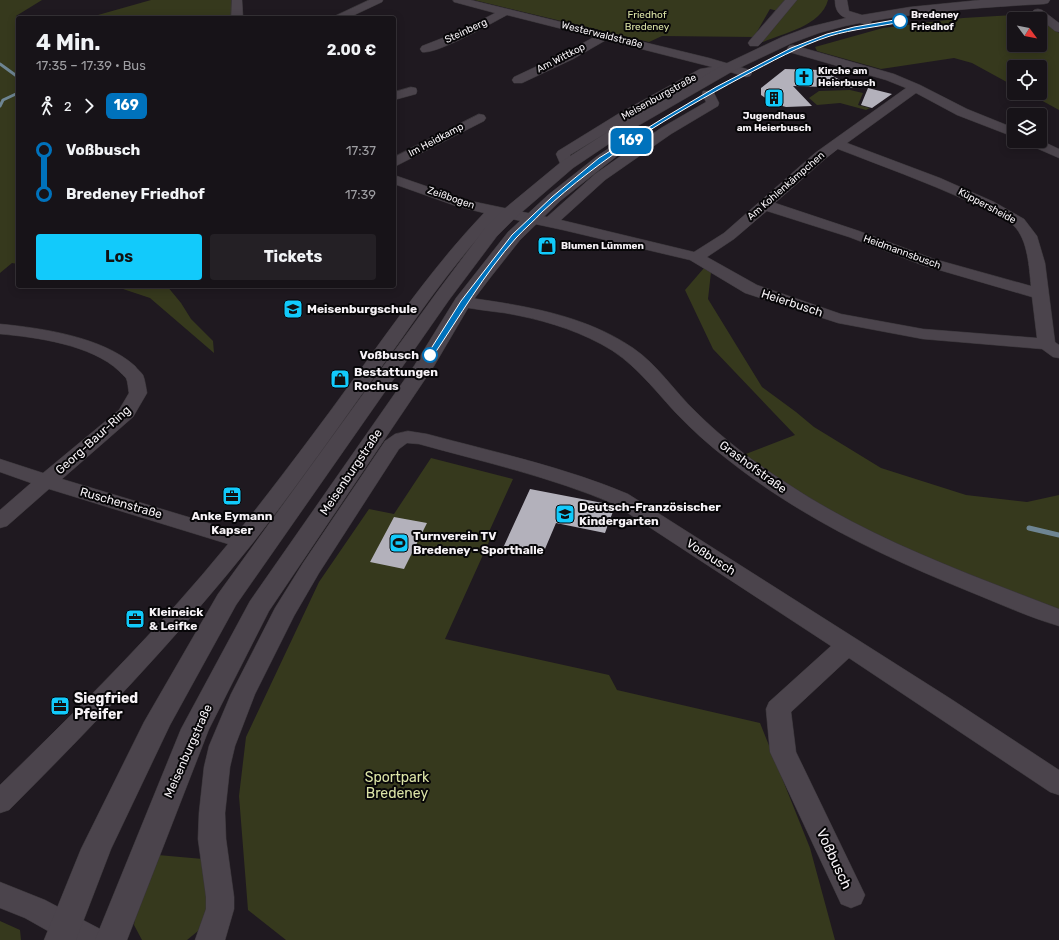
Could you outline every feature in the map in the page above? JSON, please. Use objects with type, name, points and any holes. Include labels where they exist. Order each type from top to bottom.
[{"type":"main road","points":[[841,2],[844,13],[867,20],[1037,6],[1048,3]]},
{"type":"main road","points":[[814,30],[829,17],[841,2]]},
{"type":"main road","points":[[889,3],[930,8],[1037,6]]},
{"type":"main road","points":[[860,6],[867,20]]},
{"type":"main road","points":[[867,20],[930,8]]},
{"type":"main road","name":"Meisenburgstraße","points":[[73,935],[96,849],[158,722],[227,600],[443,296],[491,232],[502,213],[568,165],[617,132],[728,68],[786,40],[814,30],[867,20]]},
{"type":"main road","name":"Meisenburgstraße","points":[[111,940],[195,729],[259,607],[424,366],[463,302],[514,236],[554,198],[601,160],[663,120],[746,73],[793,49],[867,20]]},
{"type":"street","points":[[237,0],[237,16]]},
{"type":"street","points":[[343,16],[378,0]]},
{"type":"street","name":"Westerwaldstraße","points":[[458,0],[746,73]]},
{"type":"street","points":[[754,43],[762,37],[783,9],[792,0]]},
{"type":"street","points":[[1037,6],[1059,29]]},
{"type":"street","name":"Steinberg","points":[[426,49],[462,34],[505,12]]},
{"type":"street","name":"Am Wittkop","points":[[518,80],[569,56],[604,36]]},
{"type":"street","points":[[793,49],[890,77],[916,88],[962,112],[1007,130]]},
{"type":"street","name":"Am Kohlenkämpchen","points":[[696,257],[729,236],[804,169],[905,94],[916,88]]},
{"type":"street","points":[[396,95],[411,91]]},
{"type":"street","name":"Meisenburgstraße","points":[[550,222],[600,177],[666,131],[713,103],[708,94]]},
{"type":"street","name":"Im Heidkamp","points":[[396,162],[479,118]]},
{"type":"street","name":"Küppersheide","points":[[837,144],[935,181],[989,205],[1019,222],[1032,244],[1037,262],[1040,294],[1053,349]]},
{"type":"street","points":[[1047,148],[1059,154]]},
{"type":"street","name":"Zeißbogen","points":[[396,180],[461,203],[533,219]]},
{"type":"street","name":"Heidmannsbusch","points":[[765,205],[854,234],[928,262],[1040,294]]},
{"type":"street","name":"Meisenburgstraße","points":[[0,802],[115,688],[188,608],[242,541],[431,286],[470,237],[502,213]]},
{"type":"street","name":"Heierbusch","points":[[533,219],[696,257],[751,289],[838,318],[923,334],[1053,349]]},
{"type":"street","name":"Grashofstraße","points":[[463,302],[488,305],[550,318],[587,330],[607,340],[628,352],[689,416],[718,441],[781,489],[808,505],[905,556],[1059,618]]},
{"type":"street","name":"Georg-Baur-Ring","points":[[0,329],[60,338],[102,352],[129,368],[135,375],[139,384],[133,405],[63,468],[0,520]]},
{"type":"street","name":"Meisenburgstraße","points":[[210,940],[220,909],[220,897],[212,838],[212,813],[217,767],[222,746],[243,694],[287,607],[392,445],[398,439],[407,436]]},
{"type":"street","name":"Voßbusch","points":[[407,436],[420,438],[564,478],[611,494],[640,511],[848,645],[1059,784]]},
{"type":"street","name":"Ruschenstraße","points":[[0,465],[46,481],[242,541]]},
{"type":"street","name":"Voßbusch","points":[[848,645],[778,710],[783,752],[851,894]]},
{"type":"street","name":"Meisenburgstraße","points":[[0,895],[35,909],[73,935]]},
{"type":"green space","points":[[0,0],[42,0],[16,16],[16,264],[12,263],[0,273]]},
{"type":"green space","points":[[151,0],[236,0],[236,16],[97,16]]},
{"type":"green space","name":"Friedhof Bredeney","points":[[474,0],[828,0],[824,9],[810,22],[791,32],[763,42],[762,41],[782,12],[770,9],[754,37],[662,36],[649,42]]},
{"type":"green space","points":[[1007,15],[1007,52],[1047,52],[1047,24],[1059,33],[1059,110],[1041,100],[1047,100],[1047,60],[1007,60],[1007,82],[972,63],[954,58],[881,69],[817,51],[815,47],[883,28],[963,18]]},
{"type":"green space","points":[[850,90],[863,93],[858,105],[870,108],[866,110],[840,103],[817,105],[809,98],[819,91]]},
{"type":"green space","points":[[704,268],[711,272],[708,299],[762,387],[814,427],[881,468],[966,495],[1027,502],[1059,495],[1059,617],[906,555],[738,457],[795,435],[713,349],[685,290]]},
{"type":"green space","points":[[120,288],[169,288],[181,303],[191,319],[213,341],[214,353],[150,298]]},
{"type":"green space","name":"Sportpark Bredeney","points":[[431,458],[513,479],[488,534],[492,535],[445,639],[609,675],[617,690],[760,723],[810,848],[835,940],[286,940],[248,910],[239,796],[246,737],[319,582],[369,509],[394,514]]},
{"type":"green space","points":[[158,855],[203,859],[209,906],[198,931],[187,940],[142,940],[134,925],[136,912]]},
{"type":"green space","points":[[0,921],[20,930],[21,940],[0,940]]},
{"type":"building","points":[[785,69],[821,70],[856,88],[793,86],[812,106],[786,107],[775,104],[761,95],[761,88]]},
{"type":"building","points":[[868,88],[892,94],[872,108],[861,105]]},
{"type":"building","name":"Deutsch-Französischer Kindergarten","points":[[530,489],[615,506],[605,533],[556,523],[542,556],[503,548]]},
{"type":"building","name":"Turnverein TV Bredeney - Sporthalle","points":[[394,517],[427,523],[404,569],[370,562]]},
{"type":"waterway","points":[[0,64],[16,76]]},
{"type":"waterway","points":[[0,106],[3,100],[16,94]]},
{"type":"waterway","points":[[1029,528],[1059,535]]},
{"type":"bus line","name":"169","points":[[430,355],[463,302],[514,236],[554,198],[601,160],[663,120],[718,88],[793,49],[828,35],[874,24],[900,21]]},
{"type":"place","name":"Bredeney Friedhof","points":[[900,21]]},
{"type":"place","name":"Kirche am Heierbusch","points":[[804,77]]},
{"type":"place","name":"Jugendhaus am Heierbusch","points":[[774,98]]},
{"type":"place","name":"Blumen Lümmen","points":[[547,246]]},
{"type":"place","name":"Meisenburgschule","points":[[293,309]]},
{"type":"place","name":"Voßbusch","points":[[430,355]]},
{"type":"place","name":"Bestattungen Rochus","points":[[340,379]]},
{"type":"place","name":"Anke Eymann Kapser","points":[[232,496]]},
{"type":"place","name":"Deutsch-Französischer Kindergarten","points":[[565,514]]},
{"type":"place","name":"Turnverein TV Bredeney - Sporthalle","points":[[399,543]]},
{"type":"place","name":"Kleineick & Leifke","points":[[135,619]]},
{"type":"place","name":"Siegfried Pfeifer","points":[[60,706]]}]
